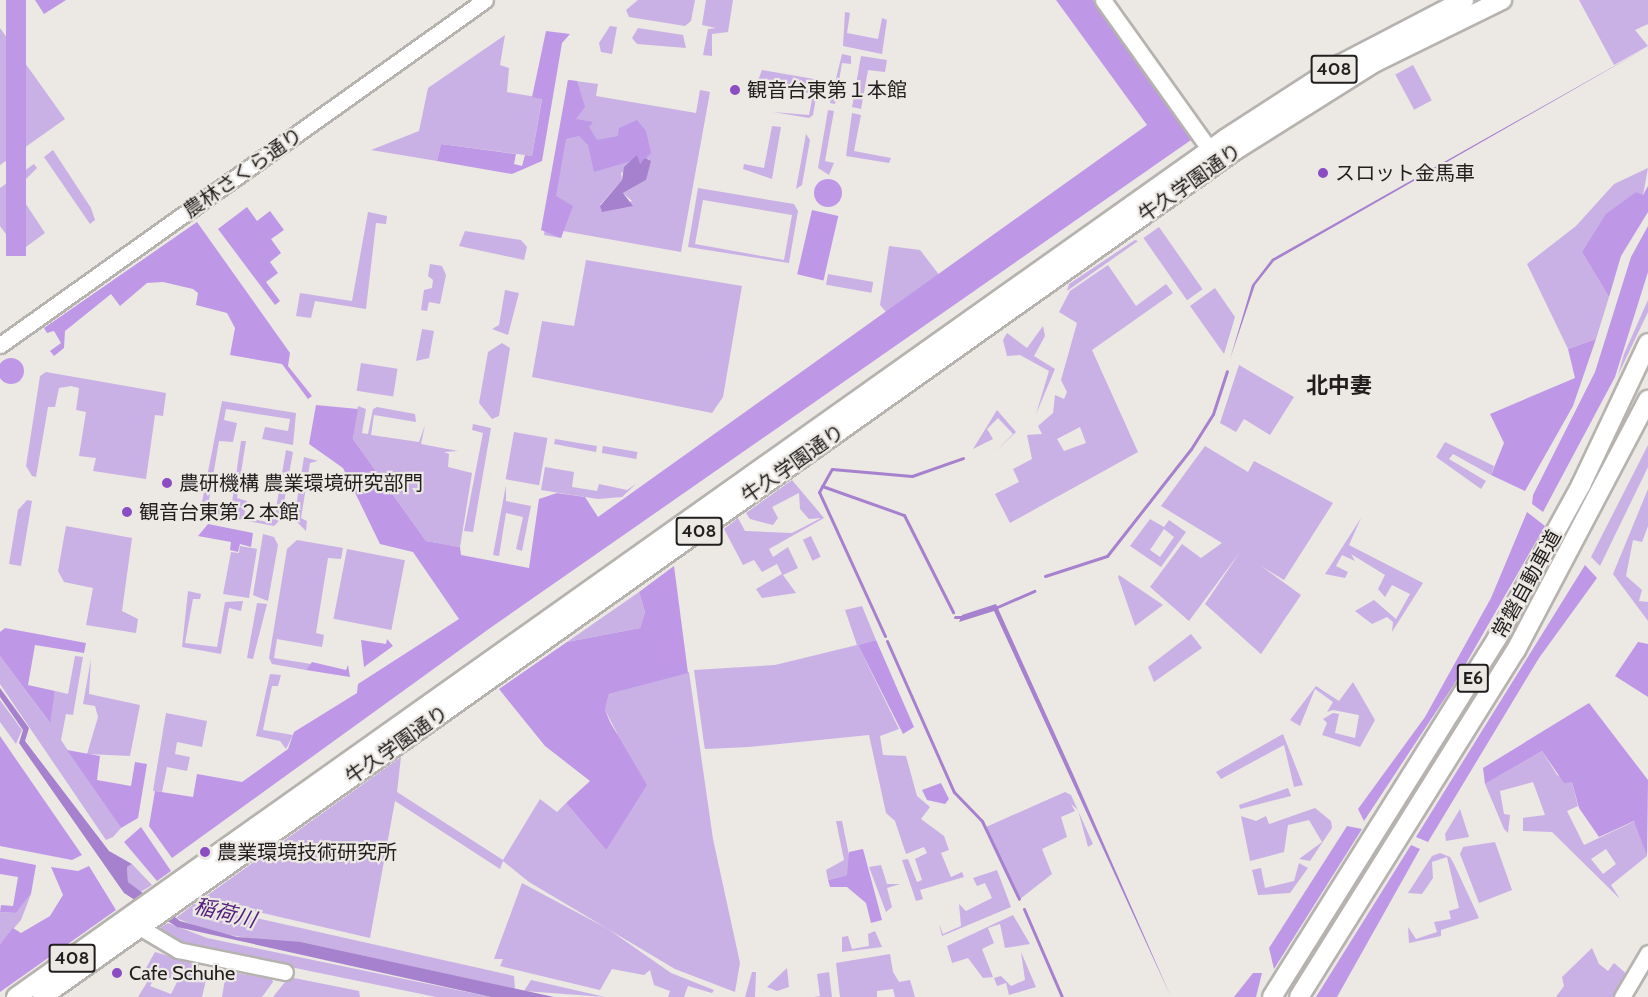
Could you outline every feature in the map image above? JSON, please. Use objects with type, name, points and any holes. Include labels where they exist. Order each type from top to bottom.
[{"type":"highway","name":"牛久学園通り","points":[[42,997],[138,920],[1341,64],[1464,0]]},
{"type":"highway","name":"牛久学園通り","points":[[1214,156],[1366,68],[1502,0]]},
{"type":"highway","name":"常磐自動車道","points":[[1272,997],[1497,638],[1581,485],[1648,343]]},
{"type":"highway","name":"常磐自動車道","points":[[1299,997],[1516,650],[1648,400]]},
{"type":"highway","name":"牛久学園通り","points":[[16,997],[138,920]]},
{"type":"street","name":"農林さくら通り","points":[[0,345],[485,0]]},
{"type":"street","points":[[1103,0],[1214,156]]},
{"type":"street","points":[[138,920],[178,950],[285,972]]},
{"type":"street","points":[[1622,997],[1648,953]]},
{"type":"shaded area","points":[[6,0],[26,0],[26,256],[6,256]]},
{"type":"shaded area","points":[[35,0],[66,0],[44,14]]},
{"type":"shaded area","points":[[638,0],[695,0],[691,21],[685,26],[629,17],[626,10]]},
{"type":"shaded area","points":[[706,0],[733,0],[728,32],[712,34],[712,56],[703,55],[708,29],[716,28],[702,25]]},
{"type":"shaded area","points":[[1056,0],[1093,0],[1191,140],[493,626],[172,858],[149,826],[155,791],[193,797],[197,774],[242,782],[288,749],[294,732],[357,693],[358,684],[459,619],[413,552],[380,544],[343,468],[309,444],[316,405],[358,409],[353,439],[426,541],[460,547],[461,555],[529,568],[539,499],[557,493],[585,497],[598,517],[1147,125]]},
{"type":"shaded area","points":[[1579,0],[1648,0],[1648,24],[1635,30],[1648,46],[1614,65]]},
{"type":"shaded area","points":[[845,12],[850,13],[847,33],[878,39],[882,18],[887,20],[882,54],[843,46]]},
{"type":"shaded area","points":[[610,26],[617,27],[612,54],[601,52],[599,43]]},
{"type":"shaded area","points":[[0,28],[65,119],[0,165]]},
{"type":"shaded area","points":[[638,28],[683,35],[686,48],[637,44],[632,38]]},
{"type":"shaded area","points":[[546,31],[570,34],[562,43],[542,161],[512,174],[437,161],[441,144],[516,154],[514,164],[522,166],[525,155],[532,156],[542,99],[532,97]]},
{"type":"shaded area","points":[[505,35],[500,65],[509,68],[507,92],[542,98],[532,156],[441,144],[437,161],[371,150],[419,131],[428,88]]},
{"type":"shaded area","points":[[1648,47],[1274,261],[1255,285],[1230,359],[1252,285],[1272,259]]},
{"type":"shaded area","points":[[842,54],[851,56],[851,64],[842,63],[835,104],[830,103]]},
{"type":"shaded area","points":[[861,56],[887,60],[885,72],[868,70],[861,109],[852,107]]},
{"type":"shaded area","points":[[1413,65],[1432,100],[1414,110],[1395,74]]},
{"type":"shaded area","points":[[762,70],[814,79],[818,86],[813,115],[809,118],[773,112],[809,115],[813,94],[757,83]]},
{"type":"shaded area","points":[[568,80],[598,84],[596,96],[696,113],[700,90],[710,92],[681,252],[563,231],[561,238],[544,235]],"holes":[[[649,159],[646,180],[623,193],[632,201],[611,210],[600,205],[622,180],[621,173]]]},
{"type":"shaded area","points":[[568,80],[577,81],[585,107],[576,119],[593,122],[589,127],[597,140],[618,136],[619,128],[637,120],[646,131],[651,153],[640,164],[631,161],[594,172],[588,145],[579,136],[566,139],[556,196],[573,206],[561,238],[541,230]]},
{"type":"shaded area","points":[[828,110],[834,111],[825,161],[834,163],[829,175],[818,168]]},
{"type":"shaded area","points":[[852,113],[861,115],[854,151],[891,158],[889,163],[846,156]]},
{"type":"shaded area","points":[[772,126],[781,127],[772,179],[743,169],[744,164],[764,168]]},
{"type":"shaded area","points":[[806,134],[810,140],[802,185],[796,189]]},
{"type":"shaded area","points":[[53,150],[91,208],[95,220],[90,224],[44,157]]},
{"type":"shaded area","points":[[637,155],[640,164],[645,158],[651,161],[646,180],[623,193],[633,206],[602,212],[600,206],[622,180],[624,167]]},
{"type":"shaded area","points":[[34,164],[37,168],[16,189],[45,233],[19,252],[0,226],[0,188]]},
{"type":"shaded area","points":[[1648,168],[1643,195],[1582,252],[1609,297],[1596,339],[1568,349],[1527,264],[1576,226],[1614,184]]},
{"type":"shaded area","points":[[828,179],[838,183],[842,193],[838,203],[828,207],[818,203],[814,193],[818,183]]},
{"type":"shaded area","points":[[1648,186],[1648,212],[1621,256],[1609,297],[1582,252],[1606,214],[1636,192],[1643,195]]},
{"type":"shaded area","points":[[698,188],[794,204],[798,211],[789,263],[688,247]],"holes":[[[703,200],[792,215],[784,260],[695,244]]]},
{"type":"shaded area","points":[[247,207],[257,221],[270,211],[284,230],[271,239],[281,253],[270,262],[278,273],[266,282],[280,301],[275,305],[218,229]]},
{"type":"shaded area","points":[[812,210],[838,216],[823,280],[797,274]]},
{"type":"shaded area","points":[[368,212],[387,216],[386,224],[376,223],[366,309],[315,301],[311,318],[296,316],[300,293],[352,301]]},
{"type":"shaded area","points":[[197,222],[290,353],[288,366],[312,396],[308,399],[282,364],[230,355],[235,328],[227,313],[196,305],[198,293],[193,289],[163,282],[147,283],[120,306],[111,294],[65,331],[64,348],[54,356],[50,351],[61,343],[54,331],[47,333],[44,328]]},
{"type":"shaded area","points":[[1648,226],[1648,272],[1615,377],[1543,512],[1532,504],[1533,495],[1595,372],[1631,257]]},
{"type":"shaded area","points":[[1159,227],[1203,289],[1187,300],[1143,238]]},
{"type":"shaded area","points":[[465,231],[521,240],[527,247],[524,260],[459,246]]},
{"type":"shaded area","points":[[1135,240],[1138,241],[1067,291],[1069,284]]},
{"type":"shaded area","points":[[889,246],[920,250],[940,276],[887,313],[880,305]]},
{"type":"shaded area","points":[[586,260],[742,286],[723,397],[712,413],[532,377],[542,321],[574,326]]},
{"type":"shaded area","points":[[430,264],[442,266],[446,275],[440,304],[429,302],[427,311],[421,310],[424,290],[432,288],[433,280],[428,276]]},
{"type":"shaded area","points":[[1108,265],[1136,306],[1166,284],[1173,293],[1092,350],[1138,452],[1010,523],[995,494],[1019,482],[1013,469],[1032,459],[1027,435],[1042,434],[1038,426],[1053,413],[1055,395],[1064,399],[1067,392],[1061,380],[1077,323],[1059,312],[1070,291]],"holes":[[[1080,427],[1086,443],[1064,451],[1057,439]]]},
{"type":"shaded area","points":[[828,274],[873,282],[871,293],[826,285]]},
{"type":"shaded area","points":[[1215,288],[1235,317],[1224,354],[1190,306]]},
{"type":"shaded area","points":[[505,290],[519,293],[508,335],[492,329],[499,325]]},
{"type":"shaded area","points":[[1648,300],[1648,312],[1618,375],[1624,354]]},
{"type":"shaded area","points":[[1043,326],[1045,336],[1034,356],[1055,369],[1036,414],[1049,371],[1020,355],[1007,356],[1003,340],[1007,333],[1027,348]]},
{"type":"shaded area","points":[[422,329],[434,331],[429,358],[416,361]]},
{"type":"shaded area","points":[[1596,339],[1573,406],[1525,491],[1491,475],[1504,443],[1490,414],[1575,378],[1568,349]]},
{"type":"shaded area","points":[[502,343],[510,348],[499,416],[492,419],[479,403],[488,352]]},
{"type":"shaded area","points":[[11,358],[20,362],[24,371],[20,380],[11,384],[2,380],[-2,371],[2,362]]},
{"type":"shaded area","points":[[361,363],[398,369],[393,396],[357,391]]},
{"type":"shaded area","points":[[1239,365],[1294,397],[1270,435],[1244,419],[1236,432],[1220,423]]},
{"type":"shaded area","points":[[46,372],[166,393],[163,416],[155,415],[146,479],[93,471],[96,458],[79,456],[86,412],[76,410],[79,388],[71,386],[59,388],[55,407],[48,407],[36,477],[32,476],[26,466],[40,376]]},
{"type":"shaded area","points":[[222,401],[296,413],[293,445],[262,439],[265,427],[288,431],[290,419],[226,409],[224,420],[237,423],[233,442],[219,441],[208,506],[231,509],[241,441],[246,441],[237,498],[247,501],[244,517],[267,522],[275,514],[286,450],[293,452],[281,519],[274,526],[206,513],[201,507]]},
{"type":"shaded area","points":[[358,406],[366,409],[362,433],[368,434],[373,409],[377,407],[415,414],[416,422],[374,415],[371,435],[419,442],[425,425],[421,444],[458,451],[444,452],[449,454],[448,467],[472,473],[460,547],[426,541],[353,439]]},
{"type":"shaded area","points":[[997,410],[1016,432],[995,452],[1013,434],[998,418],[987,429],[993,439],[973,449]]},
{"type":"shaded area","points":[[473,424],[491,428],[473,532],[464,531],[483,433],[472,430]]},
{"type":"shaded area","points":[[514,432],[547,438],[539,485],[506,479]]},
{"type":"shaded area","points":[[555,439],[597,446],[596,452],[554,444]]},
{"type":"shaded area","points":[[1445,442],[1494,466],[1491,475],[1453,454],[1449,459],[1486,481],[1481,489],[1436,457]]},
{"type":"shaded area","points":[[1648,445],[1648,467],[1600,566],[1591,557]]},
{"type":"shaded area","points":[[603,446],[637,452],[636,459],[602,453]]},
{"type":"shaded area","points":[[1205,446],[1248,472],[1254,461],[1333,503],[1284,580],[1261,566],[1301,595],[1261,654],[1205,604],[1240,552],[1189,621],[1150,587],[1182,544],[1201,558],[1222,543],[1161,506]]},
{"type":"shaded area","points":[[304,457],[318,461],[310,463],[301,518],[307,521],[306,531],[294,519]]},
{"type":"shaded area","points":[[545,467],[574,472],[572,487],[597,491],[599,484],[627,490],[636,484],[622,497],[598,499],[541,490]]},
{"type":"shaded area","points":[[792,480],[824,518],[769,549],[773,557],[788,547],[798,568],[783,575],[796,593],[762,598],[756,589],[782,574],[777,564],[762,572],[754,560],[743,565],[724,529],[738,518],[745,531],[792,533],[821,518],[809,519],[800,509],[799,493],[772,507],[778,518],[773,525],[750,519],[746,513]]},
{"type":"shaded area","points":[[506,485],[506,501],[531,506],[522,551],[516,549],[523,517],[506,513],[499,556],[493,555]]},
{"type":"shaded area","points":[[1648,489],[1648,526],[1642,542],[1633,540],[1626,576],[1642,590],[1639,601],[1648,602],[1648,621],[1613,574]]},
{"type":"shaded area","points":[[27,500],[32,501],[21,566],[9,564],[18,510]]},
{"type":"shaded area","points":[[1527,512],[1545,526],[1453,686],[1364,821],[1358,809],[1425,717],[1491,598]]},
{"type":"shaded area","points":[[1361,518],[1349,545],[1423,583],[1392,632],[1393,622],[1387,617],[1372,624],[1355,611],[1374,600],[1396,619],[1410,594],[1392,585],[1385,597],[1378,589],[1385,575],[1351,554],[1355,561],[1342,555],[1336,566],[1348,572],[1345,578],[1325,574]]},
{"type":"shaded area","points":[[1150,519],[1164,527],[1169,520],[1186,532],[1161,567],[1130,546]],"holes":[[[1164,529],[1174,537],[1160,557],[1150,550]]]},
{"type":"shaded area","points":[[208,524],[253,533],[251,547],[240,544],[238,552],[230,550],[231,542],[198,536]]},
{"type":"shaded area","points":[[66,526],[132,538],[122,611],[138,619],[136,633],[86,625],[93,588],[64,582],[58,571]]},
{"type":"shaded area","points":[[263,534],[274,537],[278,545],[268,601],[253,595]]},
{"type":"shaded area","points":[[811,536],[821,557],[813,561],[803,540]]},
{"type":"shaded area","points":[[297,540],[343,548],[341,559],[328,558],[316,633],[324,635],[322,647],[277,639],[274,658],[311,664],[306,670],[272,664],[269,658],[287,549]]},
{"type":"shaded area","points":[[240,546],[257,549],[249,598],[223,594],[231,552],[239,553]]},
{"type":"shaded area","points":[[347,549],[405,560],[391,630],[333,619]]},
{"type":"shaded area","points":[[1585,565],[1597,578],[1539,658],[1428,842],[1416,837]]},
{"type":"shaded area","points":[[674,566],[688,673],[609,694],[605,710],[610,722],[647,785],[606,850],[566,803],[590,781],[545,746],[499,689],[567,642],[640,628],[645,612],[639,592]]},
{"type":"shaded area","points":[[1119,575],[1163,605],[1135,626],[1118,577]]},
{"type":"shaded area","points":[[188,591],[201,594],[200,599],[193,599],[185,643],[217,647],[225,602],[243,601],[241,611],[229,608],[221,654],[182,647]]},
{"type":"shaded area","points":[[639,592],[645,612],[640,628],[567,642]]},
{"type":"shaded area","points":[[257,603],[267,604],[253,659],[247,658]]},
{"type":"shaded area","points":[[996,604],[1171,997],[994,611],[959,622],[962,615]]},
{"type":"shaded area","points":[[862,606],[876,640],[858,645],[899,729],[880,736],[883,755],[906,756],[917,796],[930,807],[921,819],[944,836],[949,850],[941,853],[951,877],[962,872],[964,877],[920,890],[923,899],[916,901],[902,860],[908,859],[917,882],[922,880],[915,859],[927,853],[924,847],[906,854],[895,821],[886,813],[869,735],[749,747],[705,749],[704,744],[694,670],[775,665],[857,645],[845,610]]},
{"type":"shaded area","points":[[5,628],[86,643],[84,653],[35,645],[28,685],[55,691],[50,723],[0,656],[0,632]]},
{"type":"shaded area","points":[[1191,634],[1202,648],[1154,682],[1148,667]]},
{"type":"shaded area","points":[[387,639],[393,646],[364,667],[361,640],[386,644]]},
{"type":"shaded area","points":[[876,640],[914,727],[903,734],[858,645]]},
{"type":"shaded area","points":[[1638,642],[1648,644],[1648,697],[1615,676]]},
{"type":"shaded area","points":[[0,656],[49,722],[55,691],[68,694],[75,656],[83,657],[73,715],[66,714],[61,740],[121,828],[113,837],[106,840],[0,684]]},
{"type":"shaded area","points":[[91,659],[89,694],[140,705],[130,756],[87,754],[98,717],[95,706],[83,704]]},
{"type":"shaded area","points":[[312,662],[346,670],[348,665],[350,677],[306,670]]},
{"type":"shaded area","points":[[689,672],[713,839],[740,963],[735,992],[675,969],[529,882],[503,861],[500,869],[395,801],[370,938],[202,899],[401,757],[397,792],[503,860],[540,799],[557,812],[566,803],[606,850],[617,733],[605,710],[609,694]]},
{"type":"shaded area","points":[[270,674],[281,675],[278,686],[272,686],[263,730],[293,735],[286,749],[280,741],[256,736]]},
{"type":"shaded area","points":[[1353,682],[1375,720],[1360,747],[1322,735],[1327,723],[1323,719],[1333,713],[1339,714],[1335,733],[1355,738],[1359,715],[1333,710],[1327,712],[1333,702],[1315,689],[1300,726],[1290,720],[1316,686],[1339,701]]},
{"type":"shaded area","points":[[0,688],[29,728],[25,741],[109,851],[132,864],[127,867],[128,882],[180,921],[237,937],[301,942],[554,997],[491,997],[177,927],[124,893],[19,743],[23,730],[0,697]]},
{"type":"shaded area","points":[[0,700],[22,730],[16,744],[0,722]]},
{"type":"shaded area","points":[[1589,703],[1648,780],[1647,856],[1634,821],[1599,837],[1579,808],[1572,782],[1564,783],[1542,751],[1485,784],[1483,768]]},
{"type":"shaded area","points":[[166,713],[207,721],[202,747],[177,742],[175,754],[190,757],[187,771],[167,767],[162,792],[153,791]]},
{"type":"shaded area","points":[[1283,734],[1303,785],[1294,787],[1284,745],[1221,779],[1216,772]]},
{"type":"shaded area","points":[[0,736],[82,855],[72,860],[0,846]]},
{"type":"shaded area","points":[[67,750],[100,756],[97,780],[131,786],[135,762],[147,764],[138,818],[121,828]]},
{"type":"shaded area","points":[[1542,751],[1557,775],[1572,782],[1578,806],[1567,811],[1584,845],[1635,821],[1647,856],[1611,885],[1620,899],[1552,832],[1523,831],[1523,818],[1545,815],[1533,782],[1500,791],[1504,814],[1510,815],[1508,833],[1504,829],[1485,784]],"holes":[[[1606,849],[1616,864],[1603,874],[1591,859]]]},
{"type":"shaded area","points":[[941,783],[949,799],[945,804],[927,800],[922,790]]},
{"type":"shaded area","points":[[1288,788],[1291,796],[1240,809],[1239,805]]},
{"type":"shaded area","points":[[1065,792],[1071,795],[1078,810],[1071,804],[1075,811],[1061,817],[1067,837],[1042,849],[1052,874],[1020,899],[986,827]]},
{"type":"shaded area","points":[[1315,808],[1331,821],[1332,828],[1310,861],[1299,859],[1322,842],[1309,820],[1288,825],[1284,852],[1250,861],[1241,816],[1256,821],[1266,816],[1269,824]]},
{"type":"shaded area","points":[[1460,809],[1469,837],[1446,841],[1445,834]]},
{"type":"shaded area","points":[[1078,811],[1093,844],[1088,847]]},
{"type":"shaded area","points":[[836,821],[842,821],[851,865],[847,875],[828,880],[826,870],[844,860]]},
{"type":"shaded area","points":[[1347,826],[1362,829],[1274,969],[1269,948]]},
{"type":"shaded area","points":[[141,827],[171,871],[157,881],[124,842]]},
{"type":"shaded area","points":[[1495,842],[1512,890],[1479,903],[1460,854],[1463,847]]},
{"type":"shaded area","points":[[1411,845],[1420,849],[1337,997],[1316,997]]},
{"type":"shaded area","points":[[863,849],[882,920],[871,923],[866,903],[847,887],[830,887],[828,880],[847,875],[849,852]]},
{"type":"shaded area","points":[[1440,853],[1450,857],[1479,918],[1441,930],[1441,936],[1409,943],[1408,927],[1416,939],[1437,932],[1434,922],[1451,919],[1449,911],[1459,908],[1447,857],[1432,862],[1433,878],[1422,894],[1408,893],[1432,856]]},
{"type":"shaded area","points":[[0,858],[36,865],[31,894],[16,913],[0,912],[1,905],[13,906],[18,877],[0,874]]},
{"type":"shaded area","points":[[1299,863],[1308,868],[1290,893],[1258,895],[1252,870],[1261,868],[1265,888],[1294,881]]},
{"type":"shaded area","points":[[132,864],[152,885],[139,893],[128,882],[127,867]]},
{"type":"shaded area","points":[[881,865],[887,884],[900,884],[887,888],[892,907],[886,912],[869,867]]},
{"type":"shaded area","points":[[89,866],[116,910],[0,992],[0,944],[13,928],[21,933],[50,916],[63,895],[51,867],[78,871]]},
{"type":"shaded area","points":[[997,870],[1011,907],[942,936],[939,924],[943,934],[961,926],[959,904],[966,911],[992,898],[985,883],[977,886],[973,878]]},
{"type":"shaded area","points":[[522,883],[608,929],[671,973],[714,990],[712,993],[688,986],[684,997],[668,997],[670,991],[654,985],[650,970],[644,975],[612,969],[600,990],[500,966],[503,959],[494,959]]},
{"type":"shaded area","points":[[31,894],[21,920],[0,944],[0,912],[16,913]]},
{"type":"shaded area","points":[[194,904],[514,976],[515,989],[301,942],[274,943],[208,931],[176,918]]},
{"type":"shaded area","points":[[1013,915],[1030,944],[1005,948],[1000,924],[988,928],[994,943],[982,949],[993,977],[983,978],[968,958],[952,963],[947,946]]},
{"type":"shaded area","points":[[168,923],[207,938],[491,997],[436,997],[194,947],[153,932]]},
{"type":"shaded area","points":[[875,931],[882,947],[842,952],[842,937],[848,936],[852,949],[869,946],[868,934]]},
{"type":"shaded area","points":[[1592,948],[1599,964],[1608,971],[1614,963],[1629,976],[1615,997],[1556,997],[1564,986],[1562,977]]},
{"type":"shaded area","points":[[155,952],[199,965],[197,973],[207,976],[202,997],[138,997],[154,971],[146,968]],"holes":[[[158,972],[177,982],[171,994],[150,986]]]},
{"type":"shaded area","points":[[1021,952],[1036,987],[1009,995],[1006,983],[997,986],[994,978],[1001,976],[1011,986],[1025,980]]},
{"type":"shaded area","points":[[890,954],[893,972],[899,982],[910,980],[915,997],[895,997],[893,989],[877,991],[877,997],[840,997],[836,963]]},
{"type":"shaded area","points":[[787,968],[789,987],[777,991],[767,987]]},
{"type":"shaded area","points":[[752,972],[756,972],[755,997],[745,997]]},
{"type":"shaded area","points":[[829,972],[832,997],[814,997],[820,996],[817,974]]},
{"type":"shaded area","points":[[237,973],[272,979],[273,982],[262,997],[222,997],[225,979],[235,981]]},
{"type":"shaded area","points":[[1253,973],[1262,973],[1256,997],[1234,997]]},
{"type":"shaded area","points":[[289,977],[359,991],[360,997],[273,997]]},
{"type":"shaded area","points":[[531,980],[605,997],[524,991]]},
{"type":"waterway","points":[[1045,576],[1107,556],[1191,449],[1213,414],[1227,371]]},
{"type":"waterway","points":[[885,636],[819,492],[832,469],[912,476],[963,458]]},
{"type":"waterway","points":[[822,486],[904,515],[953,612]]},
{"type":"waterway","points":[[995,608],[1034,591]]},
{"type":"waterway","points":[[955,617],[962,617]]},
{"type":"waterway","points":[[887,641],[954,792],[982,821],[1019,899]]},
{"type":"waterway","points":[[1024,909],[1062,997]]},
{"type":"place","name":"観音台東第１本館","points":[[735,90]]},
{"type":"place","name":"スロット金馬車","points":[[1323,173]]},
{"type":"place","name":"農研機構 農業環境研究部門","points":[[167,483]]},
{"type":"place","name":"観音台東第２本館","points":[[127,512]]},
{"type":"place","name":"農業環境技術研究所","points":[[205,852]]},
{"type":"place","name":"Cafe Schuhe","points":[[117,973]]},
{"type":"district","name":"北中妻","points":[[1339,386]]},
{"type":"water label","name":"稲荷川","points":[[225,913]]}]
